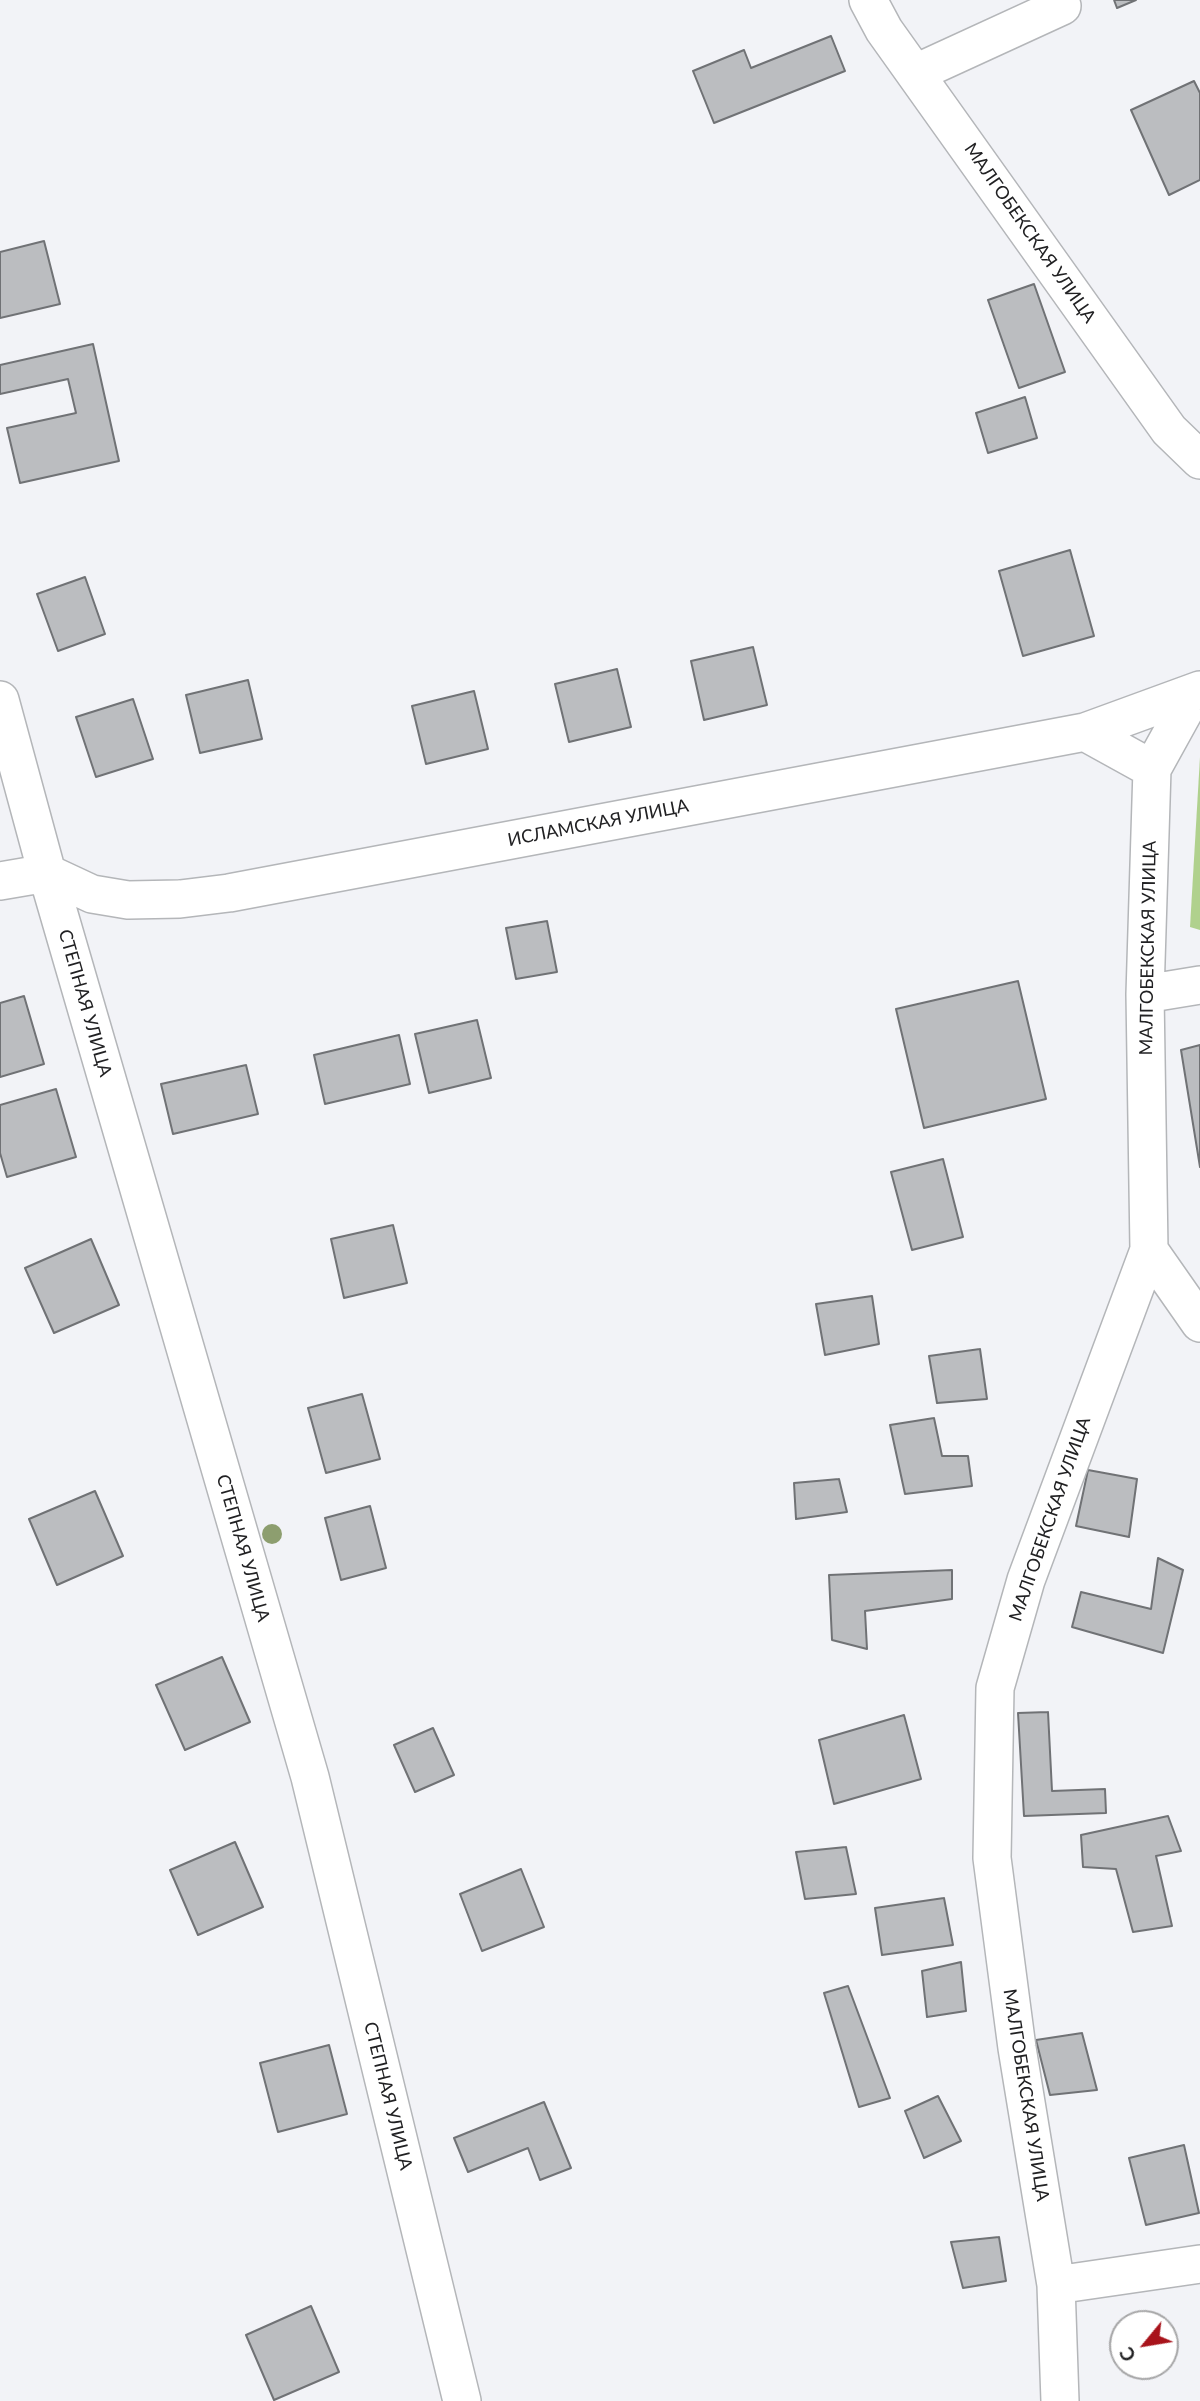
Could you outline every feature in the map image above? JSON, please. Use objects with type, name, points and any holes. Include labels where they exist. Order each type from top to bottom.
[{"type":"street","name":"МАЛГОБЕКСКАЯ УЛИЦА","points":[[868,0],[884,30],[1169,430],[1200,460]]},
{"type":"street","points":[[916,74],[1062,6]]},
{"type":"street","name":"МАЛГОБЕКСКАЯ УЛИЦА","points":[[1052,2400],[1056,2285],[1017,2048],[992,1858],[995,1688],[1026,1580],[1149,1250],[1145,994],[1153,769],[1197,692]]},
{"type":"street","name":"ИСЛАМСКАЯ УЛИЦА","points":[[47,873],[92,894],[128,900],[180,899],[229,893],[1085,732],[1197,692]]},
{"type":"street","name":"СТЕПНАЯ УЛИЦА","points":[[0,700],[47,873],[310,1777],[462,2401]]},
{"type":"street","points":[[1085,732],[1153,769]]},
{"type":"street","points":[[0,881],[47,873]]},
{"type":"street","points":[[1145,994],[1200,985]]},
{"type":"street","points":[[1149,1250],[1200,1323]]},
{"type":"street","points":[[1056,2285],[1200,2264]]},
{"type":"green space","points":[[1200,757],[1200,930],[1190,927]]},
{"type":"building","points":[[1114,0],[1136,0],[1117,8]]},
{"type":"building","points":[[831,36],[845,71],[714,123],[693,71],[744,50],[751,68]]},
{"type":"building","points":[[1194,81],[1200,93],[1200,180],[1169,195],[1131,110]]},
{"type":"building","points":[[44,241],[60,304],[0,318],[0,252]]},
{"type":"building","points":[[1034,284],[1065,372],[1019,388],[988,300]]},
{"type":"building","points":[[93,344],[119,461],[20,483],[7,428],[76,413],[68,379],[0,394],[0,365]]},
{"type":"building","points":[[1025,397],[1037,438],[988,453],[976,413]]},
{"type":"building","points":[[1070,550],[1094,636],[1023,656],[999,571]]},
{"type":"building","points":[[85,577],[105,634],[58,651],[37,594]]},
{"type":"building","points":[[753,647],[767,705],[704,720],[691,661]]},
{"type":"building","points":[[617,669],[631,727],[569,742],[555,684]]},
{"type":"building","points":[[248,680],[262,739],[200,753],[186,695]]},
{"type":"building","points":[[474,691],[488,749],[426,764],[412,706]]},
{"type":"building","points":[[133,699],[153,759],[96,777],[76,717]]},
{"type":"building","points":[[547,921],[557,972],[516,979],[506,928]]},
{"type":"building","points":[[1018,981],[1046,1099],[924,1128],[896,1009]]},
{"type":"building","points":[[24,996],[44,1064],[0,1077],[0,1003]]},
{"type":"building","points":[[477,1020],[491,1078],[429,1093],[415,1034]]},
{"type":"building","points":[[399,1035],[410,1084],[325,1104],[314,1055]]},
{"type":"building","points":[[1200,1045],[1200,1167],[1181,1050]]},
{"type":"building","points":[[246,1065],[258,1114],[173,1134],[161,1084]]},
{"type":"building","points":[[56,1089],[76,1157],[7,1177],[0,1153],[0,1105]]},
{"type":"building","points":[[943,1159],[963,1237],[912,1250],[891,1172]]},
{"type":"building","points":[[393,1225],[407,1283],[344,1298],[331,1239]]},
{"type":"building","points":[[91,1239],[119,1305],[54,1333],[25,1268]]},
{"type":"building","points":[[872,1296],[879,1344],[825,1355],[816,1304]]},
{"type":"building","points":[[980,1349],[987,1399],[937,1403],[929,1356]]},
{"type":"building","points":[[362,1394],[380,1459],[326,1473],[308,1408]]},
{"type":"building","points":[[934,1418],[942,1456],[968,1456],[972,1486],[905,1494],[890,1425]]},
{"type":"building","points":[[1088,1470],[1137,1479],[1129,1537],[1076,1526]]},
{"type":"building","points":[[839,1479],[847,1512],[796,1519],[794,1483]]},
{"type":"building","points":[[95,1491],[123,1556],[57,1585],[29,1519]]},
{"type":"building","points":[[370,1506],[386,1568],[341,1580],[325,1518]]},
{"type":"building","points":[[1158,1558],[1183,1570],[1163,1653],[1072,1627],[1081,1592],[1151,1609]]},
{"type":"building","points":[[952,1570],[952,1599],[865,1611],[867,1649],[832,1640],[829,1575]]},
{"type":"building","points":[[222,1657],[250,1722],[185,1750],[156,1685]]},
{"type":"building","points":[[1048,1712],[1052,1791],[1105,1789],[1106,1813],[1024,1816],[1018,1713]]},
{"type":"building","points":[[904,1715],[921,1779],[834,1804],[819,1740]]},
{"type":"building","points":[[433,1728],[454,1775],[415,1792],[394,1745]]},
{"type":"building","points":[[1168,1816],[1181,1851],[1156,1856],[1172,1926],[1133,1932],[1116,1869],[1083,1867],[1081,1835]]},
{"type":"building","points":[[235,1842],[263,1907],[198,1935],[170,1870]]},
{"type":"building","points":[[846,1847],[856,1894],[805,1899],[796,1852]]},
{"type":"building","points":[[521,1869],[544,1927],[482,1951],[460,1894]]},
{"type":"building","points":[[944,1898],[953,1945],[882,1955],[875,1908]]},
{"type":"building","points":[[961,1962],[966,2011],[927,2017],[922,1971]]},
{"type":"building","points":[[848,1986],[890,2098],[859,2107],[824,1993]]},
{"type":"building","points":[[1082,2033],[1097,2090],[1050,2095],[1036,2040]]},
{"type":"building","points":[[329,2045],[347,2114],[278,2132],[260,2063]]},
{"type":"building","points":[[938,2096],[961,2141],[924,2158],[905,2111]]},
{"type":"building","points":[[544,2102],[571,2168],[540,2180],[528,2148],[468,2172],[454,2138]]},
{"type":"building","points":[[1184,2145],[1199,2213],[1146,2225],[1129,2158]]},
{"type":"building","points":[[999,2237],[1006,2281],[963,2288],[951,2242]]},
{"type":"building","points":[[311,2306],[339,2372],[274,2400],[246,2335]]}]
